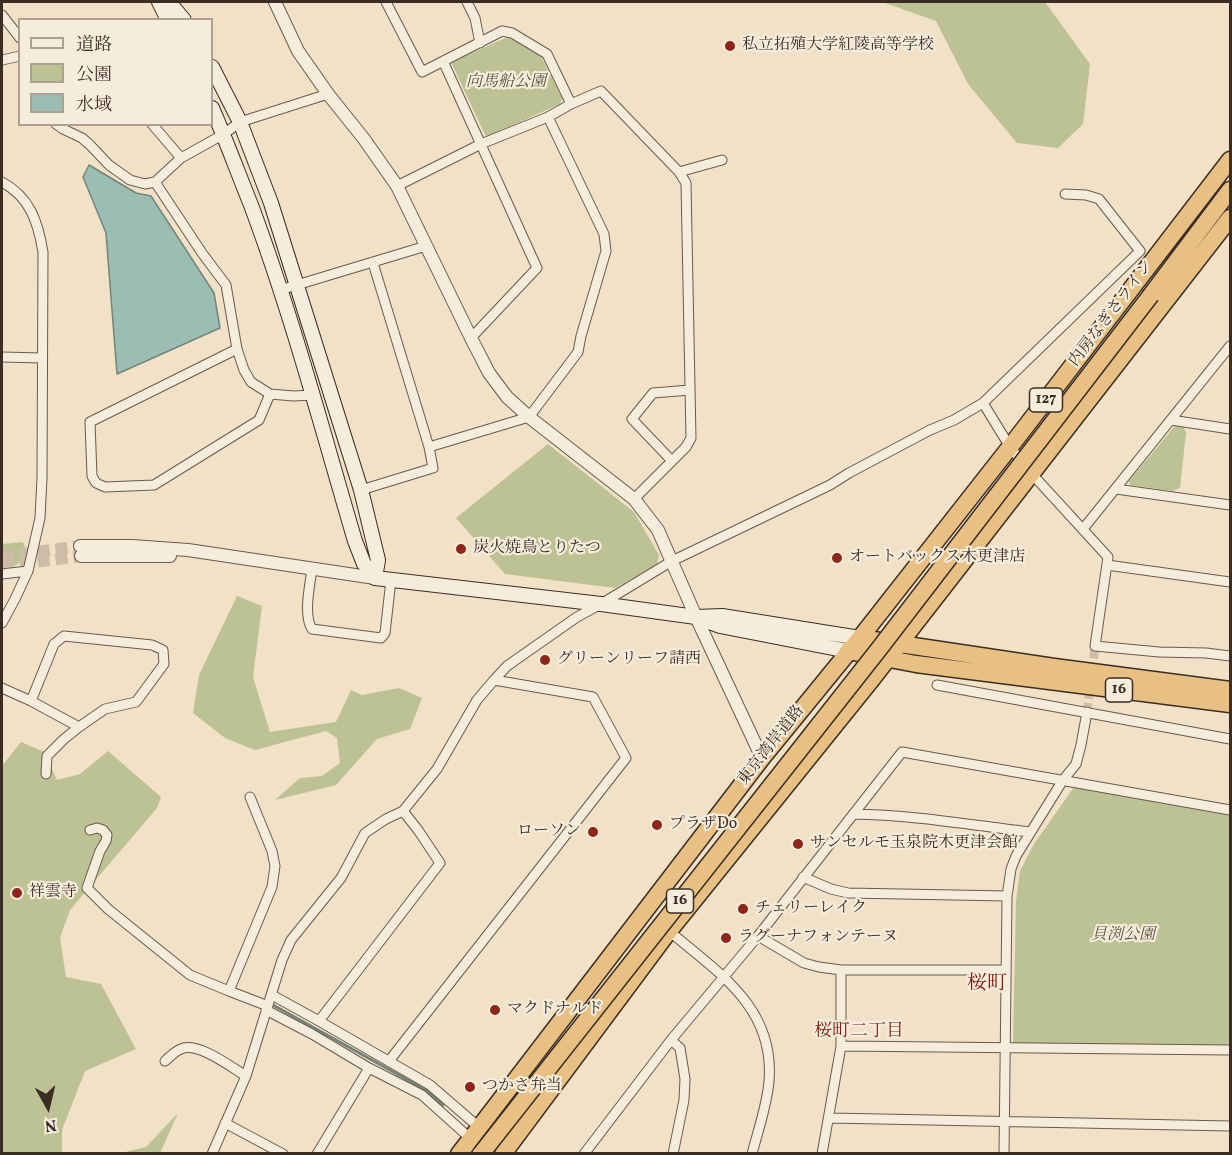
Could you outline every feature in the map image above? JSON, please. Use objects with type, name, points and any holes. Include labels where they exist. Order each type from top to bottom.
[{"type":"highway","name":"内房なぎさライン","points":[[860,638],[1230,160]]},
{"type":"highway","name":"127","points":[[883,654],[1230,190]]},
{"type":"highway","name":"内房なぎさライン","points":[[883,654],[899,644],[1230,218]]},
{"type":"highway","name":"16","points":[[860,638],[1230,690]]},
{"type":"highway","name":"東京湾岸道路","points":[[459,1154],[762,758],[860,638]]},
{"type":"highway","name":"16","points":[[848,651],[883,654],[1230,704]]},
{"type":"highway","name":"16","points":[[506,1152],[669,932],[883,654]]},
{"type":"highway","name":"東京湾岸道路","points":[[481,1154],[883,654]]},
{"type":"main road","points":[[159,2],[167,18]]},
{"type":"main road","points":[[169,2],[182,18]]},
{"type":"main road","points":[[213,69],[240,122],[271,203],[361,490],[378,560],[375,578]]},
{"type":"main road","points":[[213,110],[260,230],[280,290],[355,541],[364,564],[375,578],[696,617],[722,616],[860,638]]},
{"type":"main road","points":[[696,617],[720,626],[848,651]]},
{"type":"street","points":[[275,2],[298,51],[397,186],[489,373],[507,398],[634,499],[658,530],[762,758]]},
{"type":"street","points":[[386,2],[422,72],[502,32],[512,33],[547,54],[571,104]]},
{"type":"street","points":[[467,2],[475,18],[480,43]]},
{"type":"street","points":[[2,15],[18,35]]},
{"type":"street","points":[[2,60],[18,56]]},
{"type":"street","points":[[443,61],[537,268],[471,338]]},
{"type":"street","points":[[397,186],[481,144],[548,117],[601,91],[679,172],[687,183],[691,438],[686,447],[634,499]]},
{"type":"street","points":[[59,126],[82,138],[109,165],[130,180],[145,184],[155,182],[181,158],[224,134],[240,122],[328,94]]},
{"type":"street","points":[[429,447],[529,417],[578,352],[606,251],[604,234],[548,117]]},
{"type":"street","points":[[154,126],[181,158]]},
{"type":"street","points":[[679,172],[722,160]]},
{"type":"street","points":[[2,182],[21,196],[31,209],[43,252],[41,503],[37,535],[28,571],[2,623]]},
{"type":"street","points":[[155,182],[226,285],[237,349],[251,382],[270,394],[313,395]]},
{"type":"street","points":[[212,1154],[246,1076],[282,960],[291,940],[341,879],[365,833],[403,811],[437,769],[477,700],[494,680],[507,666],[577,617],[672,561],[830,485],[983,403],[1140,251],[1099,199],[1086,195],[1065,194]]},
{"type":"street","points":[[280,290],[426,246]]},
{"type":"street","points":[[361,490],[433,468],[429,447],[373,263]]},
{"type":"street","points":[[1083,529],[1230,346]]},
{"type":"street","points":[[237,349],[90,422],[92,476],[96,483],[105,487],[154,485],[259,420],[270,394]]},
{"type":"street","points":[[2,357],[42,358]]},
{"type":"street","points":[[672,461],[632,419],[653,393],[690,390]]},
{"type":"street","points":[[983,403],[1010,447],[1032,474],[1108,556],[1095,646],[1230,656]]},
{"type":"street","points":[[1171,420],[1230,429]]},
{"type":"street","points":[[1116,489],[1230,505]]},
{"type":"street","points":[[80,551],[144,547],[188,550],[375,578]]},
{"type":"street","points":[[1107,565],[1230,582]]},
{"type":"street","points":[[312,569],[308,614],[312,629],[381,638],[385,633],[392,580]]},
{"type":"street","points":[[2,574],[28,571]]},
{"type":"street","points":[[31,701],[54,644],[64,636],[152,645],[163,650],[164,664],[136,702],[105,709],[79,727],[47,756],[46,774]]},
{"type":"street","points":[[389,1061],[626,758],[593,697],[494,680]]},
{"type":"street","points":[[937,685],[1230,739]]},
{"type":"street","points":[[2,688],[79,727]]},
{"type":"street","points":[[1004,1154],[1007,896],[1011,869],[1030,832],[1063,780],[1076,764],[1087,712]]},
{"type":"street","points":[[584,1154],[671,1040],[758,936],[902,752],[1230,810]]},
{"type":"street","points":[[229,991],[272,887],[275,866],[272,851],[250,797]]},
{"type":"street","points":[[319,1021],[440,863],[403,811]]},
{"type":"street","points":[[853,814],[887,815],[1030,832]]},
{"type":"street","points":[[90,830],[97,828],[103,830],[107,835],[87,888],[108,909],[190,975],[267,1008],[369,1068],[422,1095],[506,1152]]},
{"type":"street","points":[[803,878],[848,893],[1007,896]]},
{"type":"street","points":[[669,932],[724,977],[746,1001],[759,1022],[767,1045],[769,1079],[766,1103],[752,1154]]},
{"type":"street","points":[[758,936],[804,963],[819,967],[841,970],[1006,970]]},
{"type":"street","points":[[822,1154],[841,1046],[841,970]]},
{"type":"street","points":[[272,995],[430,1085],[475,1133],[487,1154]]},
{"type":"street","points":[[671,1040],[680,1047],[685,1079],[684,1100],[673,1154]]},
{"type":"street","points":[[841,1046],[1230,1050]]},
{"type":"street","points":[[165,1061],[182,1048],[196,1048],[246,1076]]},
{"type":"street","points":[[317,1154],[369,1068]]},
{"type":"street","points":[[830,1118],[1230,1126]]},
{"type":"street","points":[[225,1123],[283,1154]]},
{"type":"green space","points":[[882,2],[1045,2],[1090,64],[1083,124],[1058,148],[1017,143],[968,84],[936,21]]},
{"type":"green space","name":"向馬船公園","points":[[508,37],[541,56],[562,98],[560,104],[486,137],[451,62]]},
{"type":"green space","points":[[1175,426],[1184,427],[1186,433],[1180,488],[1173,491],[1130,485],[1129,481]]},
{"type":"green space","points":[[548,444],[634,512],[659,555],[657,564],[615,588],[505,574],[456,518]]},
{"type":"green space","points":[[23,542],[25,547],[21,561],[16,565],[2,567],[2,544]]},
{"type":"green space","points":[[237,596],[262,606],[253,677],[270,732],[336,722],[351,690],[362,695],[399,688],[422,698],[410,729],[377,739],[336,785],[275,800],[300,778],[322,776],[340,763],[337,738],[326,731],[255,750],[225,738],[193,713],[199,675]]},
{"type":"green space","points":[[21,742],[44,752],[57,780],[80,774],[108,751],[161,797],[157,808],[70,910],[60,938],[66,977],[101,984],[136,1049],[85,1071],[62,1130],[62,1153],[2,1154],[2,766]]},
{"type":"green space","name":"貝渕公園","points":[[1074,787],[1230,815],[1230,1047],[1013,1043],[1016,901],[1020,871],[1034,844]]},
{"type":"green space","points":[[178,1113],[160,1153],[121,1153],[146,1147]]},
{"type":"water","points":[[89,165],[136,193],[151,196],[214,293],[220,328],[117,374],[106,233],[83,177]]},
{"type":"waterway","points":[[273,1005],[424,1089],[443,1105]]},
{"type":"tunnel","points":[[2,557],[80,546]]},
{"type":"tunnel","points":[[2,566],[81,556]]},
{"type":"tunnel","points":[[1087,712],[1095,646]]},
{"type":"place","name":"私立拓殖大学紅陵高等学校","points":[[730,46]]},
{"type":"place","name":"炭火焼鳥とりたつ","points":[[461,549]]},
{"type":"place","name":"オートバックス木更津店","points":[[837,558]]},
{"type":"place","name":"グリーンリーフ請西","points":[[545,660]]},
{"type":"place","name":"プラザDo","points":[[657,825]]},
{"type":"place","name":"ローソン","points":[[593,832]]},
{"type":"place","name":"サンセルモ玉泉院木更津会館","points":[[798,844]]},
{"type":"place","name":"祥雲寺","points":[[17,893]]},
{"type":"place","name":"チェリーレイク","points":[[743,909]]},
{"type":"place","name":"ラグーナフォンテーヌ","points":[[726,938]]},
{"type":"place","name":"マクドナルド","points":[[495,1010]]},
{"type":"place","name":"つかさ弁当","points":[[470,1087]]},
{"type":"district","name":"桜町","points":[[987,985]]},
{"type":"district","name":"桜町二丁目","points":[[859,1033]]}]
